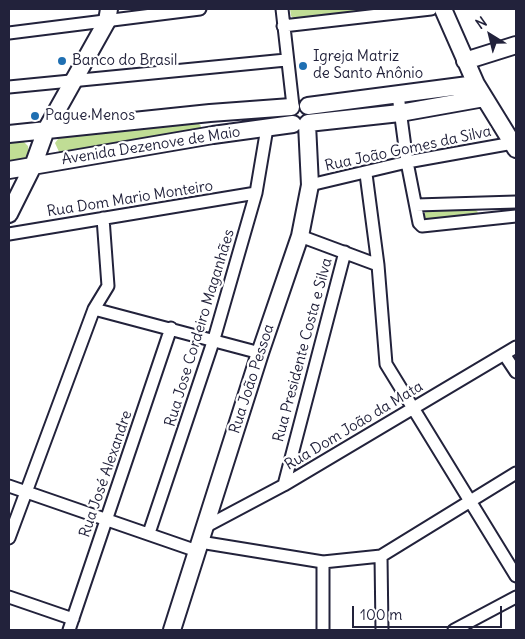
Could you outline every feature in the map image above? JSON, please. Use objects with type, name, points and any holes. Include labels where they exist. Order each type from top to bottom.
[{"type":"street","points":[[9,33],[108,15],[200,9]]},
{"type":"street","points":[[282,9],[286,60],[297,106]]},
{"type":"street","points":[[283,26],[431,9]]},
{"type":"street","points":[[443,9],[480,91],[515,146]]},
{"type":"street","points":[[9,214],[33,166],[46,130],[108,15]]},
{"type":"street","points":[[465,61],[514,47]]},
{"type":"street","points":[[9,87],[286,60]]},
{"type":"street","name":"Avenida Dezenove de Maio","points":[[9,134],[398,95],[480,91]]},
{"type":"street","name":"Avenida Dezenove de Maio","points":[[9,170],[213,135],[400,113],[480,91]]},
{"type":"street","points":[[398,95],[407,162],[419,223],[426,227],[516,216]]},
{"type":"street","name":"Rua João Pessoa","points":[[172,630],[260,353],[300,236],[310,185],[303,124],[289,116],[297,106]]},
{"type":"street","points":[[210,113],[213,135]]},
{"type":"street","name":"Rua Jose Cordeiro Maganhães","points":[[149,533],[214,339],[256,194],[267,128]]},
{"type":"street","name":"Rua João Gomes da Silva","points":[[310,185],[366,174],[407,162],[515,146]]},
{"type":"street","points":[[366,174],[378,265],[386,364],[516,576]]},
{"type":"street","name":"Rua Dom Mario Monteiro","points":[[9,234],[256,194]]},
{"type":"street","points":[[416,204],[516,202]]},
{"type":"street","points":[[9,538],[94,309],[108,286],[103,218]]},
{"type":"street","points":[[300,236],[378,265]]},
{"type":"street","name":"Rua Presidente Costa e Silva","points":[[284,485],[345,252]]},
{"type":"street","points":[[94,309],[214,339],[260,353]]},
{"type":"street","name":"Rua José Alexandre","points":[[69,630],[171,328]]},
{"type":"street","name":"Rua Dom João da Mata","points":[[200,540],[284,485],[516,347]]},
{"type":"street","points":[[504,354],[516,372]]},
{"type":"street","points":[[9,486],[149,533],[323,562],[381,556],[516,473]]},
{"type":"street","points":[[381,556],[382,630]]},
{"type":"street","points":[[323,562],[323,630]]},
{"type":"street","points":[[9,597],[73,619]]},
{"type":"street","points":[[454,630],[472,626],[516,597]]},
{"type":"green space","points":[[290,9],[398,9],[296,20],[291,16]]},
{"type":"green space","points":[[197,122],[201,126],[200,130],[60,154],[55,143],[61,135]]},
{"type":"green space","points":[[9,140],[22,140],[28,146],[29,154],[24,160],[9,164]]},
{"type":"green space","points":[[474,209],[478,212],[476,215],[426,220],[424,217],[425,212],[428,210]]},
{"type":"place","name":"Banco do Brasil","points":[[62,61]]},
{"type":"place","name":"Igreja Matriz de Santo Anônio","points":[[303,66]]},
{"type":"place","name":"Pague Menos","points":[[35,116]]}]
